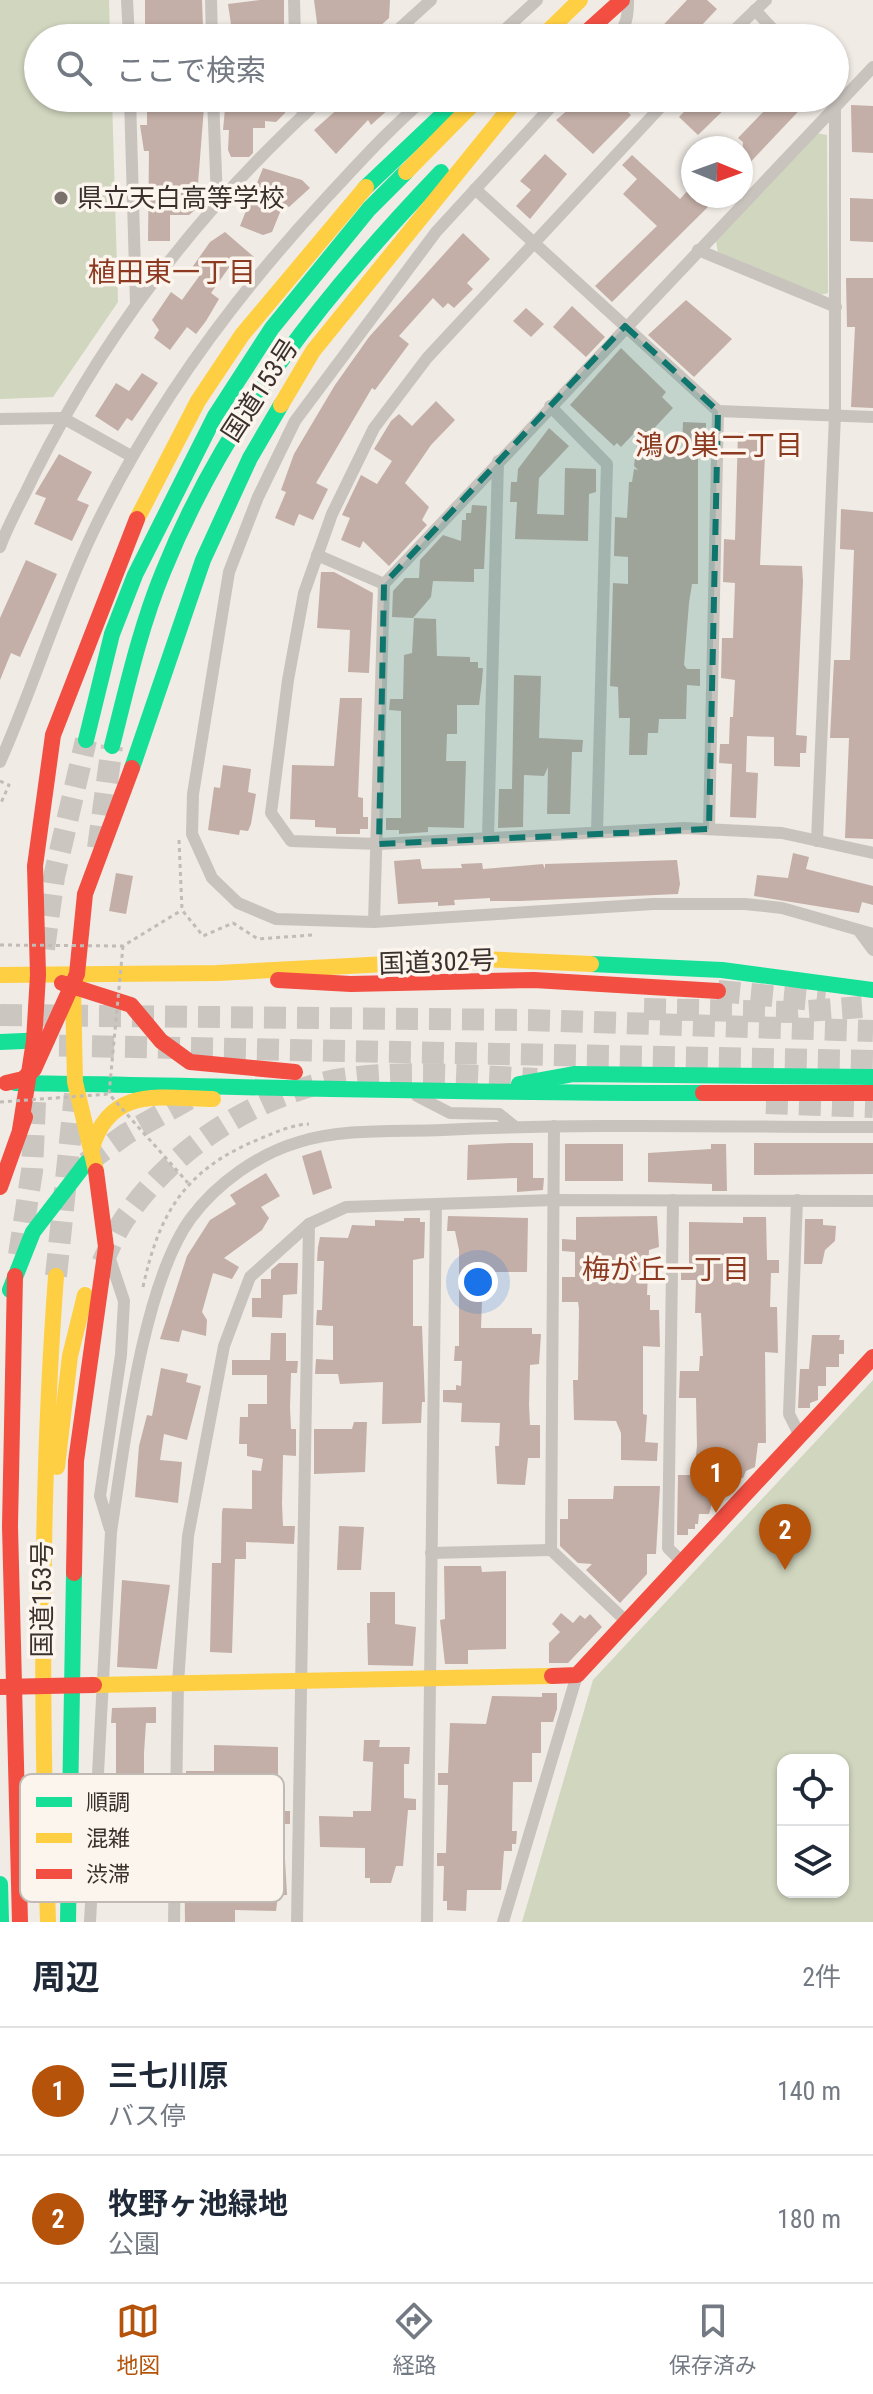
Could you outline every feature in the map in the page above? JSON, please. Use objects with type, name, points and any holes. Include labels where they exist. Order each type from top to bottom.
[{"type":"main road","points":[[555,24],[580,0]]},
{"type":"main road","points":[[597,24],[625,0]]},
{"type":"main road","points":[[75,1082],[45,1044],[38,975],[36,852],[53,735],[84,647],[140,510],[198,401],[242,335],[358,195],[445,112]]},
{"type":"main road","name":"国道153号","points":[[86,740],[112,634],[123,604],[166,508],[215,416],[272,328],[360,220],[465,112]]},
{"type":"main road","name":"国道153号","points":[[112,746],[139,639],[166,566],[233,428],[295,335],[385,228],[503,112]]},
{"type":"main road","points":[[71,1774],[76,1461],[106,1247],[75,1082],[73,1010],[85,894],[161,691],[203,560],[250,458],[313,351],[506,112]]},
{"type":"main road","name":"国道302号","points":[[0,975],[38,975],[75,980],[115,975],[217,973],[482,959],[722,970],[873,990]]},
{"type":"main road","points":[[217,973],[335,986],[475,980],[592,982],[718,991]]},
{"type":"main road","points":[[32,1080],[45,1044],[91,990],[115,975]]},
{"type":"main road","points":[[75,980],[91,990],[131,1005],[161,1041],[190,1062],[347,1076],[407,1093]]},
{"type":"main road","points":[[0,1187],[45,1044],[75,980]]},
{"type":"main road","points":[[0,1042],[45,1044]]},
{"type":"main road","points":[[463,1094],[574,1074],[873,1077]]},
{"type":"main road","points":[[3,1082],[32,1080],[333,1087],[463,1094],[873,1093]]},
{"type":"main road","points":[[0,1330],[14,1276],[33,1232],[89,1157],[95,1130],[103,1116],[126,1101],[293,1099],[333,1087]]},
{"type":"main road","name":"国道153号","points":[[15,1276],[10,1526],[20,1922]]},
{"type":"main road","name":"国道153号","points":[[44,1774],[40,1597],[46,1396],[56,1276]]},
{"type":"main road","points":[[53,1774],[55,1480],[70,1356],[85,1295]]},
{"type":"main road","points":[[0,1687],[577,1675],[873,1357]]},
{"type":"main road","points":[[0,1884],[1,1922]]},
{"type":"main road","name":"国道153号","points":[[47,1902],[48,1922]]},
{"type":"main road","points":[[68,1902],[68,1922]]},
{"type":"street","points":[[127,0],[128,24]]},
{"type":"street","points":[[211,0],[212,24]]},
{"type":"street","points":[[294,0],[295,24]]},
{"type":"street","points":[[401,24],[418,5],[431,0]]},
{"type":"street","points":[[511,24],[537,0]]},
{"type":"street","points":[[625,0],[628,16],[626,24]]},
{"type":"street","points":[[740,24],[766,0]]},
{"type":"street","points":[[755,10],[768,24]]},
{"type":"street","points":[[849,88],[873,67]]},
{"type":"street","points":[[130,112],[136,304]]},
{"type":"street","points":[[214,112],[217,200]]},
{"type":"street","points":[[1,541],[63,418],[136,304],[217,200],[307,112]]},
{"type":"street","points":[[0,762],[46,641],[92,534],[131,456],[174,387],[288,239],[412,112]]},
{"type":"street","points":[[546,112],[436,232],[295,421],[258,497],[229,572],[193,794],[192,834],[212,878],[238,903],[276,919],[374,922],[653,904],[745,904],[782,908],[873,934]]},
{"type":"street","points":[[656,112],[427,358],[374,428],[332,514],[304,593],[288,680],[271,813],[291,841],[379,844],[709,829],[782,833],[873,853]]},
{"type":"street","points":[[374,922],[379,844],[384,584],[824,112]]},
{"type":"street","points":[[817,841],[835,415],[836,112]]},
{"type":"street","points":[[475,189],[718,411],[873,417]]},
{"type":"street","points":[[698,250],[836,307]]},
{"type":"street","points":[[550,406],[607,464],[597,832]]},
{"type":"street","points":[[709,829],[718,411]]},
{"type":"street","points":[[0,419],[63,418],[131,456]]},
{"type":"street","points":[[488,838],[498,461]]},
{"type":"street","points":[[317,555],[384,584]]},
{"type":"street","points":[[859,931],[873,950]]},
{"type":"street","points":[[407,1093],[450,1113],[499,1114],[514,1126]]},
{"type":"street","points":[[95,1774],[98,1685],[111,1532],[143,1346],[166,1265],[193,1215],[231,1178],[269,1153],[334,1135],[514,1126],[873,1127]]},
{"type":"street","points":[[551,1550],[554,1126]]},
{"type":"street","points":[[176,1774],[178,1683],[188,1536],[224,1346],[250,1277],[309,1224],[346,1207],[553,1200],[873,1201]]},
{"type":"street","points":[[673,1200],[668,1548],[682,1562]]},
{"type":"street","points":[[797,1200],[789,1414],[800,1436]]},
{"type":"street","points":[[427,1922],[436,1204]]},
{"type":"street","points":[[297,1922],[309,1224]]},
{"type":"street","points":[[106,1247],[124,1301],[121,1355],[100,1496],[111,1532]]},
{"type":"street","points":[[431,1553],[551,1550],[627,1622]]},
{"type":"street","points":[[503,1922],[577,1675]]},
{"type":"street","points":[[90,1922],[91,1902]]},
{"type":"street","points":[[174,1902],[174,1922]]},
{"type":"path","points":[[0,781],[9,785],[0,805]]},
{"type":"path","points":[[179,840],[182,910],[203,936],[233,923],[258,939],[320,935]]},
{"type":"path","points":[[0,945],[123,946],[182,910]]},
{"type":"path","points":[[123,946],[109,1094],[188,1183]]},
{"type":"path","points":[[0,1102],[109,1094]]},
{"type":"highlighted area","points":[[625,326],[718,411],[709,829],[379,844],[384,584]]},
{"type":"green space","name":"県立天白高等学校","points":[[0,0],[109,0],[110,24],[24,24],[24,112],[112,112],[118,302],[53,397],[0,399]]},
{"type":"green space","points":[[816,133],[827,135],[828,293],[820,295],[718,252],[716,241],[747,208],[753,208],[753,201]]},
{"type":"green space","points":[[873,1380],[873,1922],[522,1922],[593,1680]]},
{"type":"building","points":[[145,0],[202,0],[203,24],[145,24]]},
{"type":"building","points":[[284,0],[284,24],[231,24],[228,4]]},
{"type":"building","points":[[314,0],[390,0],[389,18],[382,24],[317,24]]},
{"type":"building","points":[[687,0],[707,0],[717,9],[703,24],[664,24]]},
{"type":"building","points":[[851,105],[873,106],[873,153],[852,152]]},
{"type":"building","points":[[147,112],[204,112],[196,209],[189,215],[170,215],[170,241],[148,241],[149,151],[144,151],[140,125],[147,125]]},
{"type":"building","points":[[225,112],[285,112],[276,122],[265,121],[265,128],[253,128],[253,153],[249,157],[231,157],[228,150],[229,130],[223,130]]},
{"type":"building","points":[[334,112],[385,112],[371,125],[368,120],[336,154],[314,130]]},
{"type":"building","points":[[565,112],[628,112],[631,115],[593,154],[556,120]]},
{"type":"building","points":[[684,112],[722,112],[698,135],[679,117]]},
{"type":"building","points":[[763,112],[798,112],[753,159],[753,136],[740,136]]},
{"type":"building","points":[[545,154],[567,174],[530,219],[516,206],[531,190],[520,181]]},
{"type":"building","points":[[632,155],[681,198],[681,208],[707,208],[612,302],[595,286],[657,226],[623,194],[637,179],[622,165]]},
{"type":"building","points":[[263,168],[302,180],[310,188],[289,207],[283,205],[272,232],[263,235],[240,226]]},
{"type":"building","points":[[850,198],[873,199],[873,242],[850,241]]},
{"type":"building","points":[[225,232],[254,257],[239,274],[230,266],[211,293],[219,299],[206,321],[196,334],[187,327],[170,350],[154,338],[159,330],[152,320],[171,292],[182,300],[200,275],[191,269],[210,242]]},
{"type":"building","points":[[463,233],[490,259],[467,283],[473,289],[454,308],[448,303],[443,308],[433,298],[399,336],[409,344],[375,390],[372,388],[316,483],[328,489],[313,520],[299,514],[294,526],[275,518],[286,492],[281,490],[294,454],[335,385],[369,337]]},
{"type":"building","points":[[846,278],[873,278],[873,408],[851,407],[855,327],[847,327]]},
{"type":"building","points":[[686,300],[732,339],[694,377],[648,335]]},
{"type":"building","points":[[572,306],[605,337],[586,357],[553,327]]},
{"type":"building","points":[[526,308],[544,324],[531,337],[513,321]]},
{"type":"building","points":[[621,348],[666,392],[662,397],[673,408],[645,438],[661,452],[682,452],[683,422],[706,423],[706,451],[698,451],[698,584],[692,584],[684,665],[687,669],[700,669],[700,686],[687,685],[686,719],[659,719],[658,733],[648,733],[647,755],[629,755],[630,718],[619,718],[618,687],[610,686],[613,583],[628,584],[628,557],[614,556],[615,517],[627,518],[629,482],[632,482],[634,469],[638,470],[634,466],[639,428],[621,447],[617,443],[614,446],[570,405]]},
{"type":"building","points":[[142,373],[158,383],[132,421],[127,418],[118,431],[95,416],[116,383],[129,391]]},
{"type":"building","points":[[436,401],[455,420],[431,445],[405,483],[429,507],[422,520],[427,525],[389,566],[363,541],[360,548],[341,540],[350,518],[342,515],[361,475],[377,484],[392,461],[374,449],[391,421],[399,414],[412,426]]},
{"type":"building","points":[[549,428],[569,446],[539,478],[537,514],[564,515],[565,468],[596,469],[596,492],[589,494],[588,541],[515,539],[517,502],[510,502],[511,482],[517,482],[518,469]]},
{"type":"building","points":[[738,432],[766,433],[760,565],[802,566],[803,581],[796,735],[807,736],[806,753],[800,753],[800,767],[774,766],[774,737],[747,736],[746,772],[758,773],[756,818],[730,817],[732,764],[719,763],[720,744],[729,744],[730,717],[733,717],[735,680],[721,678],[722,638],[733,638],[735,583],[723,582],[724,539],[735,540]]},
{"type":"building","points":[[59,454],[92,472],[77,500],[89,505],[72,541],[34,524],[46,498],[35,494]]},
{"type":"building","points":[[472,505],[487,506],[484,569],[474,569],[474,582],[433,581],[431,597],[413,618],[392,617],[393,591],[405,578],[419,578],[420,560],[443,535],[461,541],[462,520],[466,520],[466,513],[471,513]]},
{"type":"building","points":[[841,509],[873,512],[873,839],[845,838],[849,738],[830,738],[834,660],[850,660],[854,550],[840,549]]},
{"type":"building","points":[[26,560],[57,574],[20,657],[11,653],[0,680],[0,618]]},
{"type":"building","points":[[321,572],[334,572],[373,593],[369,673],[348,672],[350,630],[317,628]]},
{"type":"building","points":[[414,618],[436,619],[437,656],[470,657],[470,662],[478,662],[478,668],[483,668],[479,705],[457,705],[457,734],[447,734],[446,761],[466,761],[464,828],[428,827],[428,832],[399,834],[399,830],[386,830],[386,818],[401,818],[401,711],[389,710],[390,699],[403,699],[404,655],[412,653]]},
{"type":"building","points":[[514,675],[541,676],[539,738],[583,740],[582,752],[572,752],[570,814],[547,814],[548,767],[544,776],[524,775],[523,827],[498,828],[499,789],[512,789]]},
{"type":"building","points":[[340,698],[362,698],[358,797],[363,798],[363,817],[368,817],[368,829],[360,829],[360,834],[336,834],[336,828],[315,827],[315,820],[290,819],[292,765],[334,766]]},
{"type":"building","points":[[223,765],[251,769],[248,792],[256,794],[251,824],[248,831],[240,830],[239,835],[208,830],[214,787],[220,788]]},
{"type":"building","points":[[793,853],[809,857],[806,869],[873,886],[873,905],[862,902],[859,913],[754,896],[757,875],[788,878]]},
{"type":"building","points":[[420,859],[422,869],[462,868],[461,864],[482,863],[483,869],[543,864],[545,869],[545,864],[677,860],[680,884],[678,894],[520,901],[490,901],[490,898],[454,900],[455,905],[438,906],[438,902],[398,904],[394,861]]},
{"type":"building","points":[[116,873],[133,876],[126,914],[109,911]]},
{"type":"building","points":[[533,1143],[533,1178],[544,1178],[543,1190],[517,1192],[517,1178],[467,1180],[468,1145]]},
{"type":"building","points":[[754,1143],[873,1143],[873,1174],[754,1175]]},
{"type":"building","points":[[565,1144],[623,1144],[623,1181],[565,1181]]},
{"type":"building","points":[[711,1144],[726,1144],[727,1191],[712,1191],[712,1184],[648,1182],[648,1153],[711,1149]]},
{"type":"building","points":[[321,1150],[332,1188],[313,1195],[302,1156]]},
{"type":"building","points":[[266,1173],[280,1196],[261,1207],[269,1218],[262,1230],[224,1258],[239,1267],[232,1279],[213,1273],[202,1312],[207,1320],[206,1336],[182,1330],[179,1342],[160,1339],[187,1256],[210,1220],[236,1204],[230,1195]]},
{"type":"building","points":[[448,1216],[528,1218],[527,1272],[483,1272],[481,1328],[532,1328],[532,1334],[541,1334],[539,1364],[530,1365],[529,1405],[530,1425],[540,1425],[540,1458],[528,1458],[525,1485],[497,1484],[495,1446],[499,1446],[500,1423],[461,1422],[462,1403],[443,1402],[443,1390],[456,1390],[456,1385],[461,1386],[462,1361],[454,1361],[455,1346],[459,1346],[459,1250],[455,1231],[447,1231]]},
{"type":"building","points":[[657,1216],[659,1247],[649,1250],[647,1295],[650,1295],[650,1310],[659,1310],[660,1347],[643,1346],[643,1414],[647,1415],[645,1442],[658,1443],[657,1461],[621,1460],[621,1433],[616,1421],[574,1420],[573,1380],[578,1380],[579,1309],[578,1302],[562,1302],[562,1277],[575,1277],[575,1252],[562,1251],[562,1239],[576,1240],[576,1217]]},
{"type":"building","points":[[743,1217],[766,1217],[767,1260],[779,1260],[779,1273],[771,1273],[770,1307],[777,1307],[778,1353],[765,1352],[766,1443],[758,1443],[755,1467],[746,1471],[743,1478],[721,1478],[721,1499],[713,1499],[709,1514],[699,1514],[698,1524],[695,1524],[695,1529],[688,1529],[688,1535],[677,1535],[678,1475],[694,1475],[697,1446],[696,1398],[679,1398],[680,1371],[699,1371],[700,1356],[703,1356],[701,1313],[695,1313],[696,1280],[681,1280],[681,1264],[689,1264],[689,1222],[743,1223]]},
{"type":"building","points":[[404,1218],[420,1218],[420,1222],[425,1222],[424,1258],[413,1260],[413,1326],[422,1326],[425,1402],[422,1402],[421,1423],[382,1424],[383,1382],[340,1384],[338,1374],[315,1374],[316,1359],[333,1360],[333,1326],[316,1325],[317,1310],[322,1310],[324,1261],[317,1261],[318,1247],[320,1237],[348,1238],[352,1225],[375,1226],[375,1220],[404,1221]]},
{"type":"building","points":[[805,1219],[823,1219],[823,1225],[836,1226],[835,1241],[825,1250],[822,1264],[804,1264]]},
{"type":"building","points":[[279,1263],[298,1263],[297,1294],[283,1295],[282,1318],[252,1317],[252,1298],[261,1298],[261,1279],[271,1279],[271,1270]]},
{"type":"building","points":[[271,1333],[286,1333],[286,1361],[298,1361],[297,1373],[291,1373],[290,1407],[291,1429],[296,1429],[296,1456],[283,1455],[283,1526],[295,1526],[294,1544],[246,1542],[246,1559],[235,1559],[232,1653],[210,1652],[212,1563],[221,1563],[223,1508],[252,1509],[252,1470],[261,1471],[263,1459],[247,1456],[247,1444],[239,1444],[240,1417],[248,1417],[248,1404],[267,1404],[267,1375],[232,1375],[232,1360],[270,1360]]},
{"type":"building","points":[[812,1335],[840,1335],[839,1340],[844,1340],[844,1354],[839,1354],[839,1367],[826,1367],[826,1386],[818,1386],[818,1400],[810,1403],[810,1408],[798,1408],[800,1369],[809,1369]]},
{"type":"building","points":[[161,1368],[188,1374],[186,1382],[201,1386],[187,1440],[164,1434],[160,1460],[182,1462],[178,1503],[135,1497],[139,1446],[147,1415],[152,1416]]},
{"type":"building","points":[[354,1422],[367,1422],[365,1472],[314,1474],[314,1429],[352,1429]]},
{"type":"building","points":[[614,1486],[660,1486],[656,1554],[647,1554],[647,1574],[620,1603],[586,1570],[592,1564],[578,1563],[560,1546],[560,1519],[568,1519],[568,1499],[613,1499]]},
{"type":"building","points":[[339,1526],[364,1527],[361,1570],[337,1570]]},
{"type":"building","points":[[444,1566],[481,1566],[482,1572],[506,1571],[506,1649],[468,1650],[468,1664],[445,1664],[440,1620],[445,1619]]},
{"type":"building","points":[[122,1580],[170,1585],[157,1669],[117,1667]]},
{"type":"building","points":[[370,1592],[395,1592],[395,1624],[416,1627],[413,1666],[368,1665]]},
{"type":"building","points":[[561,1613],[573,1623],[580,1615],[585,1619],[590,1614],[602,1627],[568,1663],[549,1663],[549,1643],[560,1632],[552,1624]]},
{"type":"building","points":[[542,1693],[557,1693],[557,1709],[553,1722],[541,1722],[541,1753],[532,1753],[532,1782],[513,1782],[512,1831],[517,1831],[516,1844],[512,1844],[512,1851],[504,1851],[501,1890],[467,1890],[466,1911],[447,1910],[447,1901],[443,1901],[444,1866],[437,1866],[437,1853],[446,1853],[448,1785],[438,1785],[438,1773],[448,1773],[450,1723],[486,1724],[492,1696],[542,1697]]},
{"type":"building","points":[[156,1707],[156,1723],[146,1723],[144,1774],[116,1774],[116,1723],[111,1723],[112,1708]]},
{"type":"building","points":[[364,1740],[380,1740],[379,1747],[410,1747],[409,1764],[404,1764],[404,1798],[416,1799],[416,1810],[408,1810],[403,1866],[396,1866],[391,1883],[370,1883],[370,1878],[365,1878],[365,1848],[320,1847],[319,1816],[353,1817],[353,1811],[371,1811],[373,1762],[363,1761]]},
{"type":"building","points":[[214,1745],[278,1747],[278,1774],[186,1774],[186,1771],[214,1771]]},
{"type":"building","points":[[284,1811],[290,1811],[290,1824],[284,1824]]},
{"type":"building","points":[[284,1842],[287,1895],[284,1895]]},
{"type":"building","points":[[185,1902],[277,1902],[276,1911],[235,1910],[235,1922],[185,1922]]},
{"type":"tunnel","points":[[44,949],[54,877],[86,740]]},
{"type":"tunnel","points":[[98,848],[112,746]]},
{"type":"tunnel","points":[[718,991],[825,1001]]},
{"type":"tunnel","points":[[644,1009],[794,1012],[862,1007]]},
{"type":"tunnel","points":[[0,1015],[528,1020],[873,1031]]},
{"type":"tunnel","points":[[26,1045],[873,1061]]},
{"type":"tunnel","points":[[102,1263],[124,1219],[165,1171],[209,1135],[258,1106],[284,1095],[311,1086],[363,1076],[422,1074],[537,1079]]},
{"type":"tunnel","points":[[19,1255],[32,1171],[36,1079]]},
{"type":"tunnel","points":[[56,1276],[75,1094]]},
{"type":"tunnel","points":[[86,1163],[126,1134],[194,1096]]},
{"type":"tunnel","points":[[766,1103],[873,1107]]},
{"type":"traffic: fast","points":[[366,187],[445,112]]},
{"type":"traffic: fast","points":[[86,740],[112,634],[135,575],[215,416],[272,328],[369,209],[406,172]]},
{"type":"traffic: fast","points":[[112,746],[134,658],[155,593],[188,515],[217,461],[248,409],[319,310],[441,172]]},
{"type":"traffic: fast","points":[[132,768],[203,560],[250,458],[281,405]]},
{"type":"traffic: fast","points":[[591,964],[722,970],[873,990]]},
{"type":"traffic: fast","points":[[0,1042],[47,1040]]},
{"type":"traffic: fast","points":[[519,1084],[574,1074],[873,1077]]},
{"type":"traffic: fast","points":[[15,1083],[703,1093]]},
{"type":"traffic: fast","points":[[10,1290],[33,1232],[86,1163]]},
{"type":"traffic: fast","points":[[71,1774],[74,1573]]},
{"type":"traffic: fast","points":[[0,1884],[1,1922]]},
{"type":"traffic: fast","points":[[68,1902],[68,1922]]},
{"type":"traffic: slow","points":[[555,24],[580,0]]},
{"type":"traffic: slow","points":[[406,172],[465,112]]},
{"type":"traffic: slow","points":[[281,405],[313,351],[507,112]]},
{"type":"traffic: slow","points":[[137,519],[198,401],[242,335],[366,187]]},
{"type":"traffic: slow","points":[[0,975],[217,973],[482,959],[591,964]]},
{"type":"traffic: slow","points":[[73,986],[75,1082],[96,1171]]},
{"type":"traffic: slow","points":[[92,1148],[100,1128],[111,1114],[124,1105],[156,1098],[213,1099]]},
{"type":"traffic: slow","points":[[44,1774],[43,1599],[47,1437],[56,1276]]},
{"type":"traffic: slow","points":[[57,1467],[70,1356],[85,1295]]},
{"type":"traffic: slow","points":[[94,1685],[552,1676]]},
{"type":"traffic: slow","points":[[48,1902],[48,1922]]},
{"type":"traffic: jam","points":[[595,24],[622,0]]},
{"type":"traffic: jam","points":[[20,1130],[34,1041],[38,975],[35,866],[53,735],[137,519]]},
{"type":"traffic: jam","points":[[6,1083],[23,1079],[34,1069],[77,974],[85,894],[132,768]]},
{"type":"traffic: jam","points":[[278,980],[351,984],[534,980],[718,991]]},
{"type":"traffic: jam","points":[[62,983],[131,1005],[161,1041],[190,1062],[295,1072]]},
{"type":"traffic: jam","points":[[703,1093],[873,1093]]},
{"type":"traffic: jam","points":[[0,1187],[25,1117]]},
{"type":"traffic: jam","points":[[74,1573],[76,1461],[106,1247],[96,1171]]},
{"type":"traffic: jam","points":[[15,1276],[10,1526],[20,1922]]},
{"type":"traffic: jam","points":[[552,1676],[577,1675],[873,1357]]},
{"type":"traffic: jam","points":[[0,1687],[94,1685]]},
{"type":"place","name":"県立天白高等学校","points":[[61,198]]},
{"type":"place","name":"三七川原","points":[[716,1513]]},
{"type":"place","name":"牧野ヶ池緑地","points":[[785,1570]]},
{"type":"district","name":"植田東一丁目","points":[[172,272]]},
{"type":"district","name":"鴻の巣二丁目","points":[[719,445]]},
{"type":"district","name":"梅が丘一丁目","points":[[666,1269]]}]
